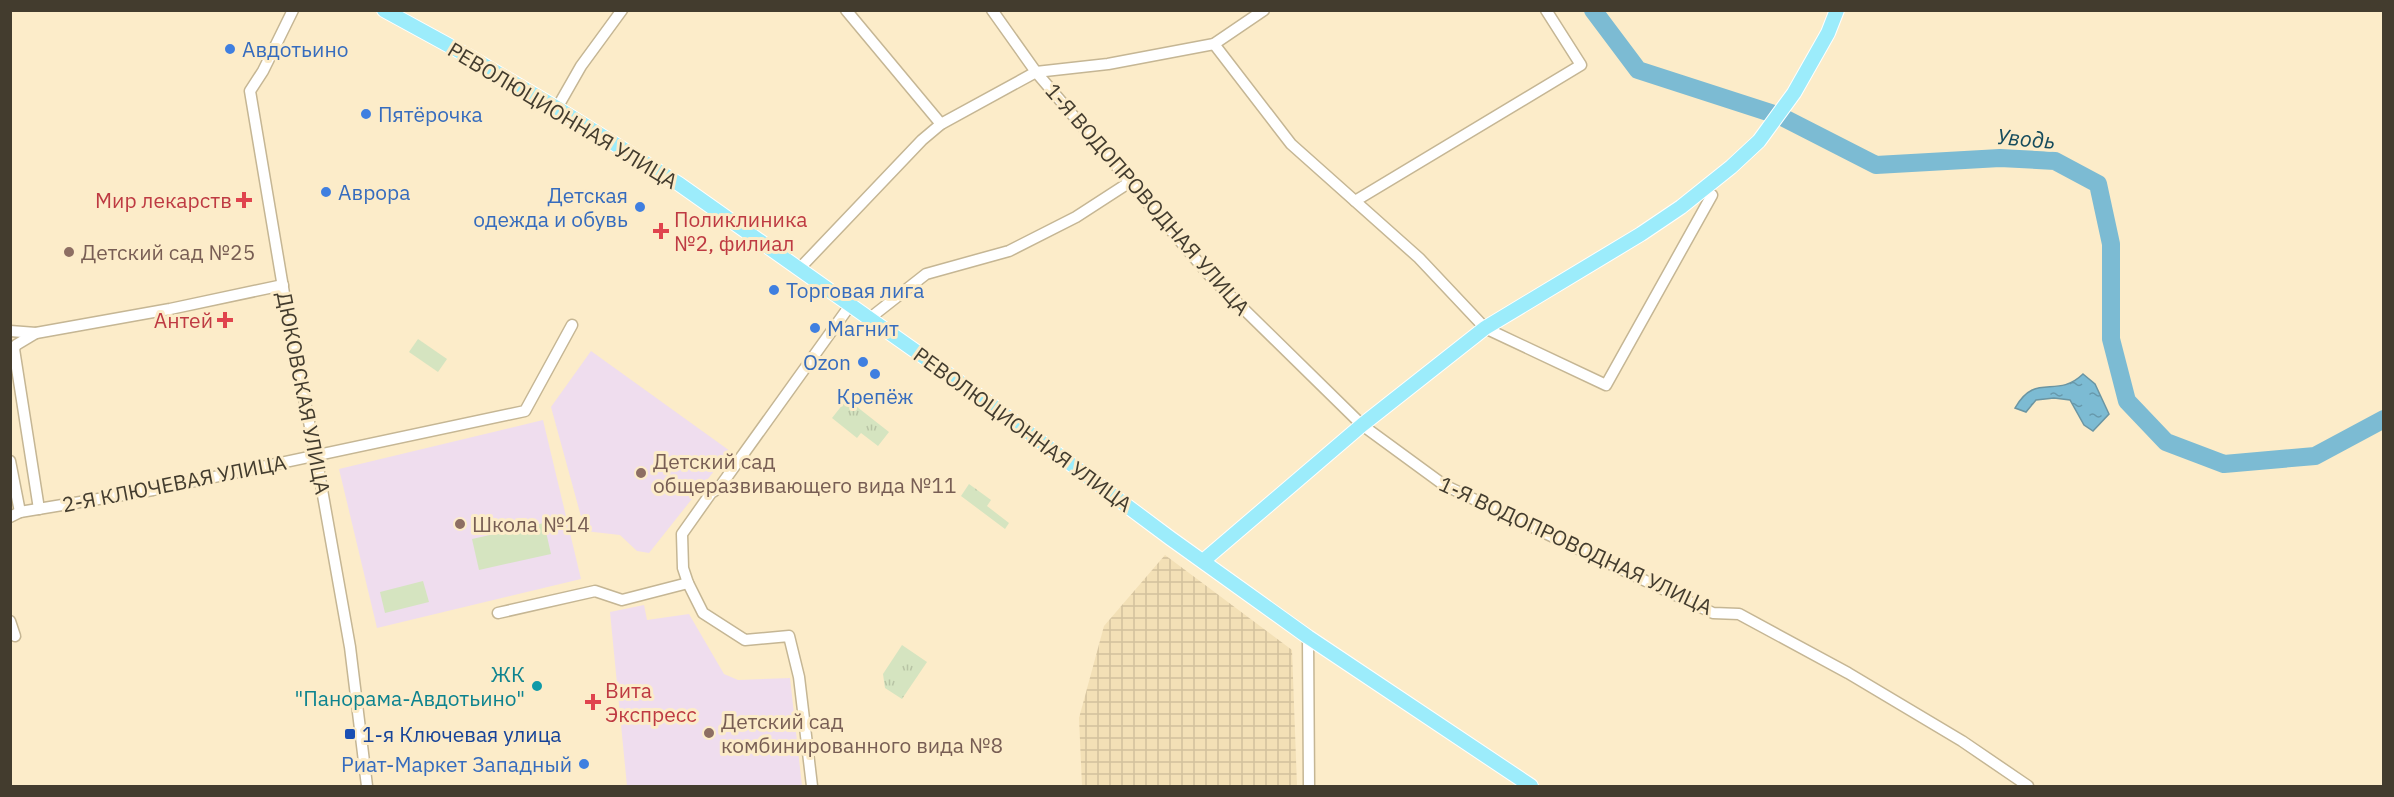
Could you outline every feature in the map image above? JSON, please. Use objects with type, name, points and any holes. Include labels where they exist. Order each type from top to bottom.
[{"type":"main road","name":"РЕВОЛЮЦИОННАЯ УЛИЦА","points":[[384,10],[471,57],[679,184],[989,403],[1308,637],[1531,786]]},
{"type":"main road","points":[[1203,561],[1362,425],[1485,328],[1641,234],[1682,207],[1731,167],[1759,141],[1794,93],[1828,33],[1837,10]]},
{"type":"street","name":"ДЮКОВСКАЯ УЛИЦА","points":[[293,10],[263,71],[250,91],[283,285],[350,647],[367,786]]},
{"type":"street","points":[[557,108],[581,66],[622,10]]},
{"type":"street","points":[[846,10],[940,124]]},
{"type":"street","name":"1-Я ВОДОПРОВОДНАЯ УЛИЦА","points":[[992,10],[1036,72],[1210,276],[1362,425],[1444,485],[1713,613],[1738,614],[1848,673],[1962,741],[2028,786]]},
{"type":"street","points":[[800,268],[940,124],[1036,72],[1108,64],[1214,44],[1264,10]]},
{"type":"street","points":[[1355,201],[1581,65],[1546,10]]},
{"type":"street","points":[[1214,44],[1291,144],[1419,258],[1485,328],[1606,385],[1712,195]]},
{"type":"street","points":[[870,318],[926,274],[1009,250],[1076,217],[1130,182]]},
{"type":"street","points":[[10,331],[36,333],[170,309],[283,285]]},
{"type":"street","points":[[812,786],[799,677],[789,636],[745,640],[703,613],[683,568],[682,534],[711,493],[719,488],[851,304]]},
{"type":"street","name":"2-Я КЛЮЧЕВАЯ УЛИЦА","points":[[15,515],[39,508],[153,490],[525,411],[573,325]]},
{"type":"street","points":[[36,333],[16,345],[12,354],[39,508]]},
{"type":"street","points":[[10,461],[15,515]]},
{"type":"street","points":[[498,613],[595,591],[622,600],[688,583]]},
{"type":"street","points":[[10,621],[15,636]]},
{"type":"street","points":[[1308,637],[1309,786]]},
{"type":"shaded area","name":"Детский сад общеразвивающего вида №11","points":[[591,351],[730,451],[649,553],[637,551],[620,535],[585,531],[551,407]]},
{"type":"shaded area","name":"Школа №14","points":[[543,420],[581,579],[377,628],[339,469]]},
{"type":"shaded area","points":[[1165,555],[1292,650],[1297,786],[1082,786],[1079,718],[1104,626]]},
{"type":"shaded area","name":"Детский сад комбинированного вида №8","points":[[644,605],[647,620],[689,614],[724,674],[738,680],[790,678],[802,786],[627,786],[610,612]]},
{"type":"green space","points":[[418,339],[447,359],[438,372],[409,352]]},
{"type":"green space","points":[[847,399],[889,432],[878,446],[861,433],[857,438],[832,418]]},
{"type":"green space","points":[[969,484],[991,500],[987,506],[1009,523],[1005,529],[961,496]]},
{"type":"green space","points":[[544,523],[551,554],[479,570],[472,539]]},
{"type":"green space","points":[[423,581],[429,602],[385,613],[380,592]]},
{"type":"green space","points":[[902,645],[927,662],[902,699],[885,688],[883,674]]},
{"type":"water","points":[[2083,374],[2095,384],[2109,414],[2093,431],[2084,425],[2070,400],[2054,398],[2036,400],[2026,412],[2015,408],[2031,391],[2064,385]]},
{"type":"waterway","name":"Уводь","points":[[1593,10],[1638,70],[1780,116],[1876,165],[2000,158],[2055,161],[2098,184],[2111,244],[2111,339],[2127,401],[2166,442],[2224,464],[2315,456],[2384,419]]},
{"type":"place","name":"Авдотьино","points":[[230,49]]},
{"type":"place","name":"Пятёрочка","points":[[366,114]]},
{"type":"place","name":"Аврора","points":[[326,192]]},
{"type":"place","name":"Мир лекарств","points":[[244,200]]},
{"type":"place","name":"Детская одежда и обувь","points":[[640,207]]},
{"type":"place","name":"Поликлиника №2, филиал","points":[[661,231]]},
{"type":"place","name":"Детский сад №25","points":[[69,252]]},
{"type":"place","name":"Торговая лига","points":[[774,290]]},
{"type":"place","name":"Антей","points":[[225,320]]},
{"type":"place","name":"Магнит","points":[[815,328]]},
{"type":"place","name":"Ozon","points":[[863,362]]},
{"type":"place","name":"Крепёж","points":[[875,374]]},
{"type":"place","name":"Детский сад общеразвивающего вида №11","points":[[641,473]]},
{"type":"place","name":"Школа №14","points":[[460,524]]},
{"type":"place","name":"ЖК \"Панорама-Авдотьино\"","points":[[537,686]]},
{"type":"place","name":"Вита Экспресс","points":[[593,702]]},
{"type":"place","name":"Детский сад комбинированного вида №8","points":[[709,733]]},
{"type":"place","name":"1-я Ключевая улица","points":[[350,734]]},
{"type":"place","name":"Риат-Маркет Западный","points":[[584,764]]}]
